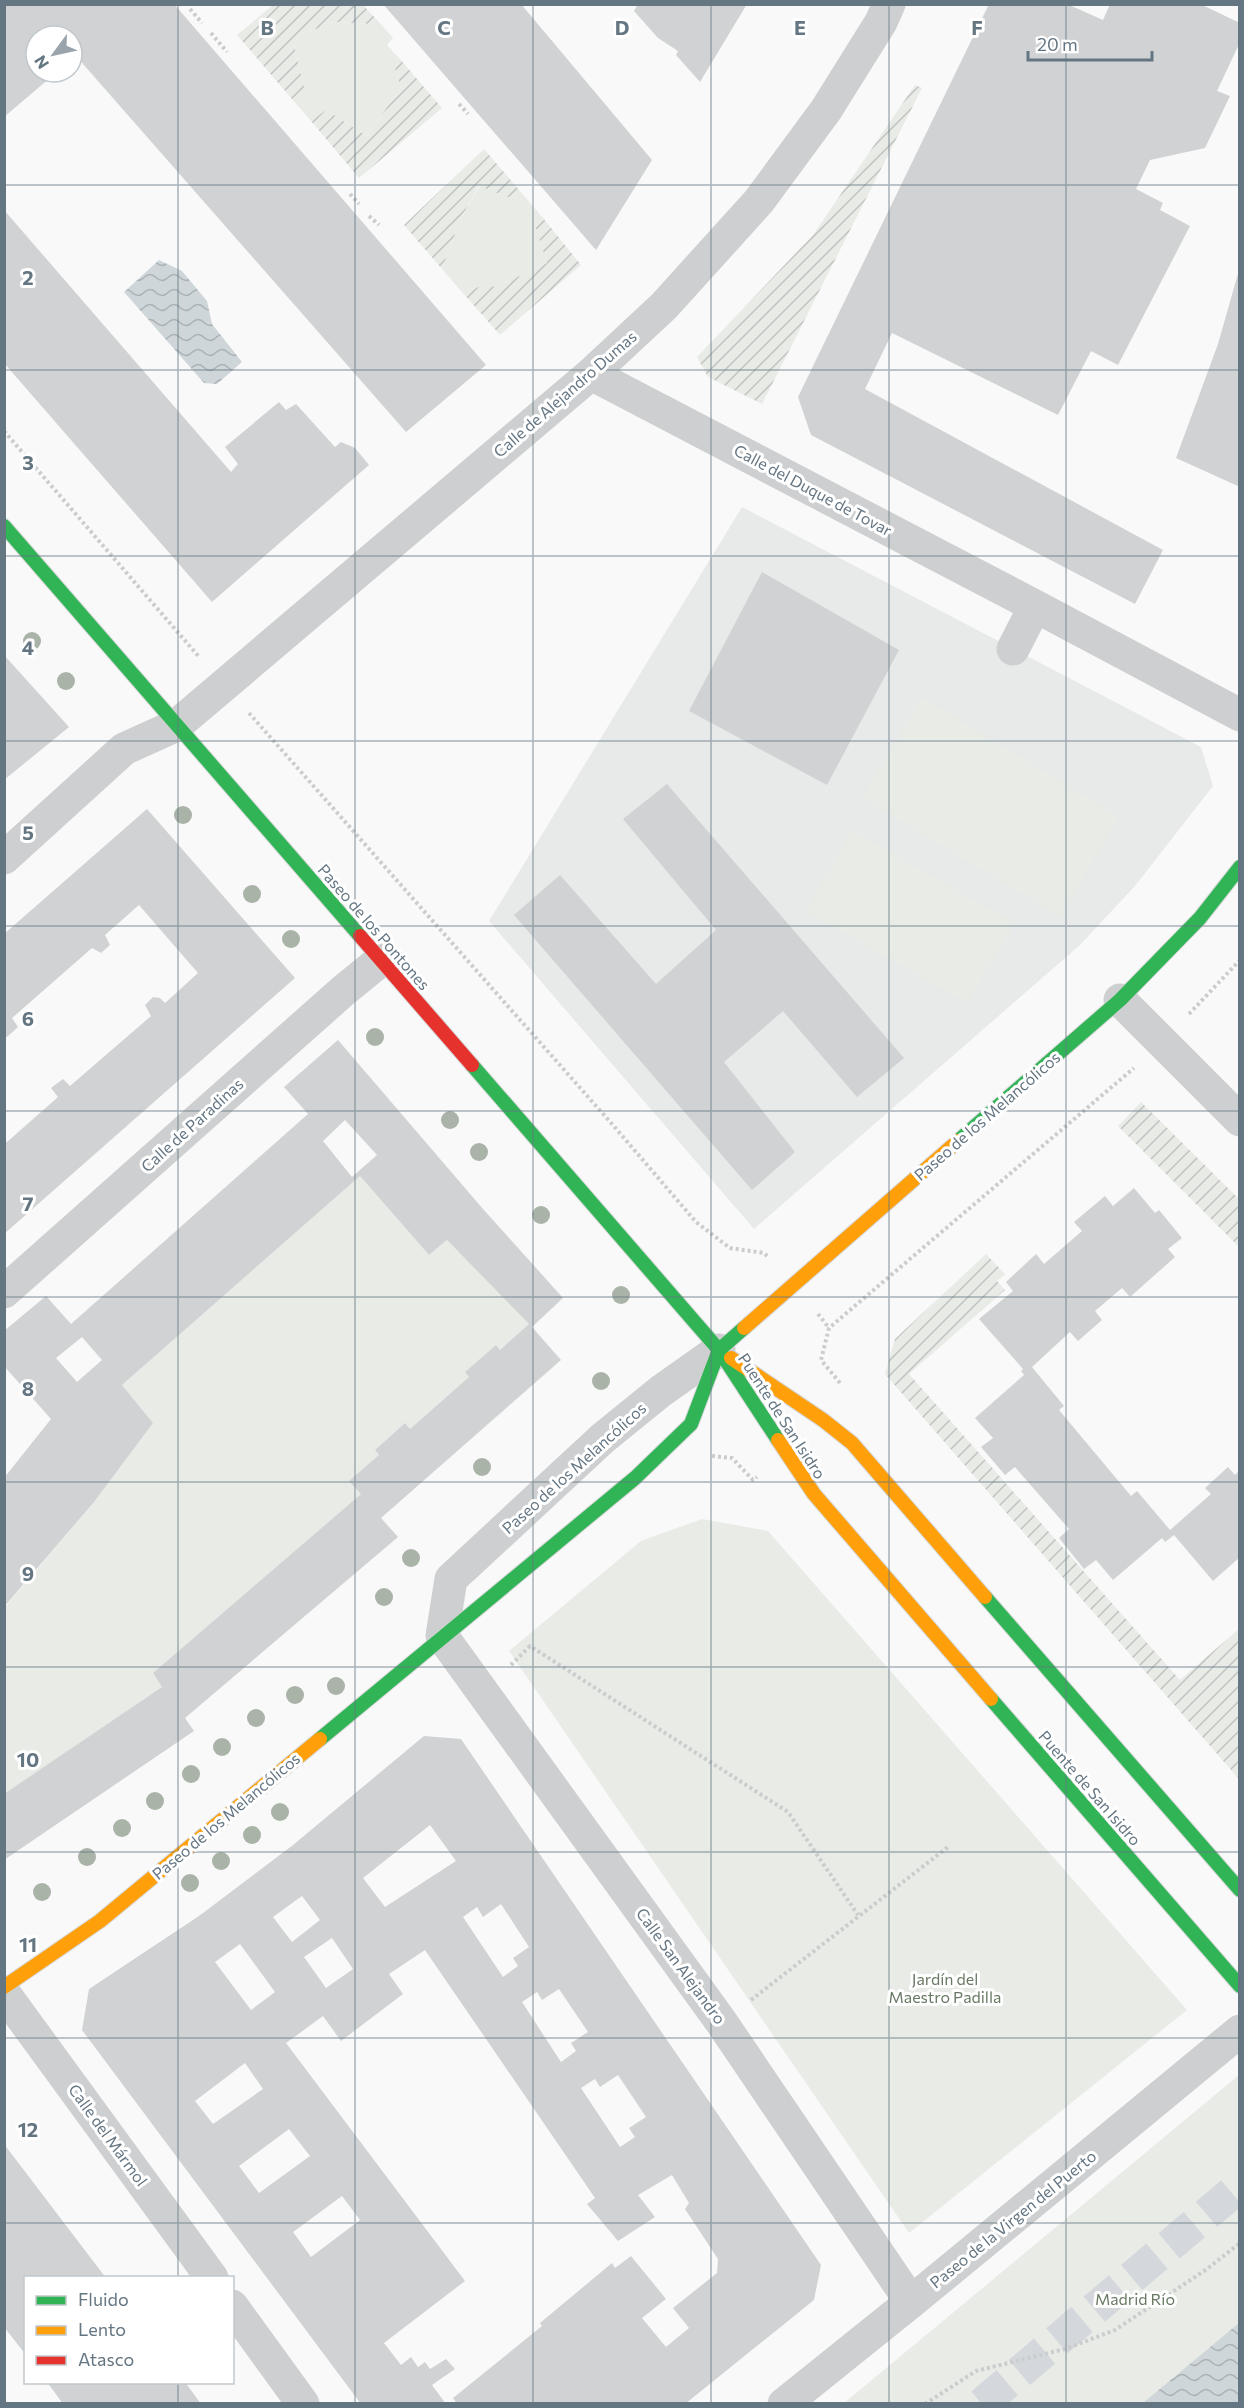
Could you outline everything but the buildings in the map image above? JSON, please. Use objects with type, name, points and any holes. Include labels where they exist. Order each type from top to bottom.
[{"type":"street","name":"Calle de Alejandro Dumas","points":[[4,858],[124,749],[177,725],[591,374],[664,306],[759,201],[825,110],[889,4]]},
{"type":"street","name":"Calle del Duque de Tovar","points":[[591,374],[1239,715]]},
{"type":"street","name":"Paseo de los Pontones","points":[[4,526],[719,1350]]},
{"type":"street","points":[[1013,649],[1035,606]]},
{"type":"street","name":"Paseo de los Melancólicos","points":[[442,1636],[451,1580],[603,1438],[661,1390],[719,1350],[1120,1000],[1200,918],[1239,867]]},
{"type":"street","name":"Calle de Paradinas","points":[[4,1292],[343,991],[381,960]]},
{"type":"street","points":[[1120,1000],[1239,1120]]},
{"type":"street","name":"Paseo de los Melancólicos","points":[[4,1988],[100,1921],[635,1478],[691,1424],[719,1350]]},
{"type":"street","name":"Puente de San Isidro","points":[[719,1350],[823,1420],[852,1443],[1239,1890]]},
{"type":"street","name":"Puente de San Isidro","points":[[719,1350],[814,1494],[1239,1986]]},
{"type":"street","name":"Calle San Alejandro","points":[[442,1636],[723,2023],[911,2302]]},
{"type":"street","name":"Calle del Mármol","points":[[4,1994],[211,2276]]},
{"type":"street","name":"Paseo de la Virgen del Puerto","points":[[784,2403],[911,2302],[1239,2031]]},
{"type":"street","points":[[234,2309],[303,2403]]},
{"type":"path","points":[[190,9],[202,24]]},
{"type":"path","points":[[211,33],[227,52]]},
{"type":"path","points":[[459,104],[468,114]]},
{"type":"path","points":[[350,194],[359,204]]},
{"type":"path","points":[[369,216],[379,225]]},
{"type":"path","points":[[4,431],[198,656]]},
{"type":"path","points":[[248,712],[696,1222],[730,1248],[764,1252]]},
{"type":"path","points":[[1183,1021],[1239,960]]},
{"type":"path","points":[[843,1387],[821,1360],[829,1328],[1140,1062]]},
{"type":"path","points":[[530,1646],[788,1812],[858,1915]]},
{"type":"path","points":[[723,2023],[858,1915],[948,1847]]},
{"type":"path","points":[[926,2403],[975,2372],[1065,2349],[1115,2330],[1207,2269],[1239,2243]]},
{"type":"shaded area","points":[[742,507],[1201,747],[1213,786],[1135,886],[1080,945],[754,1229],[489,921]]},
{"type":"green space","points":[[273,5],[363,5],[378,21],[371,24],[337,22],[300,34],[294,45],[305,91],[292,99],[237,35]]},
{"type":"green space","points":[[378,21],[393,38],[387,45],[399,58],[395,70],[401,87],[367,136],[326,110],[311,121],[292,99],[305,91],[294,44],[300,34],[337,22],[371,24]]},
{"type":"green space","points":[[399,58],[442,108],[359,178],[311,121],[326,110],[367,136],[401,87],[395,70]]},
{"type":"green space","points":[[915,85],[922,88],[762,404],[708,377],[697,357],[813,235]]},
{"type":"green space","points":[[484,149],[520,191],[511,198],[479,186],[461,218],[442,269],[404,225]]},
{"type":"green space","points":[[480,186],[511,198],[520,191],[543,218],[535,223],[547,263],[496,287],[486,285],[462,292],[442,269],[461,218]]},
{"type":"green space","points":[[543,218],[581,265],[500,335],[462,292],[486,285],[496,287],[547,263],[534,222]]},
{"type":"green space","points":[[922,697],[1119,817],[1060,917],[862,798]]},
{"type":"green space","points":[[852,830],[1015,924],[967,1003],[806,911]]},
{"type":"green space","points":[[1141,1102],[1239,1199],[1239,1247],[1118,1126]]},
{"type":"green space","points":[[360,1176],[429,1255],[447,1240],[529,1324],[500,1350],[496,1345],[465,1372],[469,1377],[410,1429],[405,1423],[375,1450],[379,1455],[361,1494],[153,1673],[162,1687],[5,1794],[5,1607],[94,1502],[153,1423],[122,1385]]},
{"type":"green space","points":[[986,1254],[1005,1274],[997,1281],[1005,1290],[909,1374],[1180,1680],[1239,1629],[1239,1779],[885,1374],[895,1339]]},
{"type":"green space","name":"Jardín del Maestro Padilla","points":[[702,1519],[768,1531],[1187,2010],[909,2233],[509,1651],[641,1541]]},
{"type":"green space","name":"Madrid Río","points":[[1239,2075],[1239,2403],[843,2404]]},
{"type":"water","points":[[159,260],[182,271],[207,301],[212,324],[242,362],[217,384],[204,383],[124,292]]},
{"type":"water","points":[[1239,2323],[1239,2403],[1143,2403]]},
{"type":"tunnel","points":[[982,2404],[1240,2186]]},
{"type":"traffic: fast","points":[[4,526],[360,936]]},
{"type":"traffic: fast","points":[[958,1141],[1120,1000],[1200,918],[1240,867]]},
{"type":"traffic: fast","points":[[472,1065],[719,1350],[778,1440]]},
{"type":"traffic: fast","points":[[320,1739],[635,1478],[691,1424],[719,1350],[744,1328]]},
{"type":"traffic: fast","points":[[985,1597],[1240,1890]]},
{"type":"traffic: fast","points":[[991,1699],[1240,1986]]},
{"type":"traffic: slow","points":[[744,1328],[958,1141]]},
{"type":"traffic: slow","points":[[731,1358],[823,1420],[852,1443],[985,1597]]},
{"type":"traffic: slow","points":[[778,1440],[814,1494],[991,1699]]},
{"type":"traffic: slow","points":[[4,1987],[100,1921],[320,1739]]},
{"type":"traffic: jam","points":[[360,936],[472,1065]]}]
